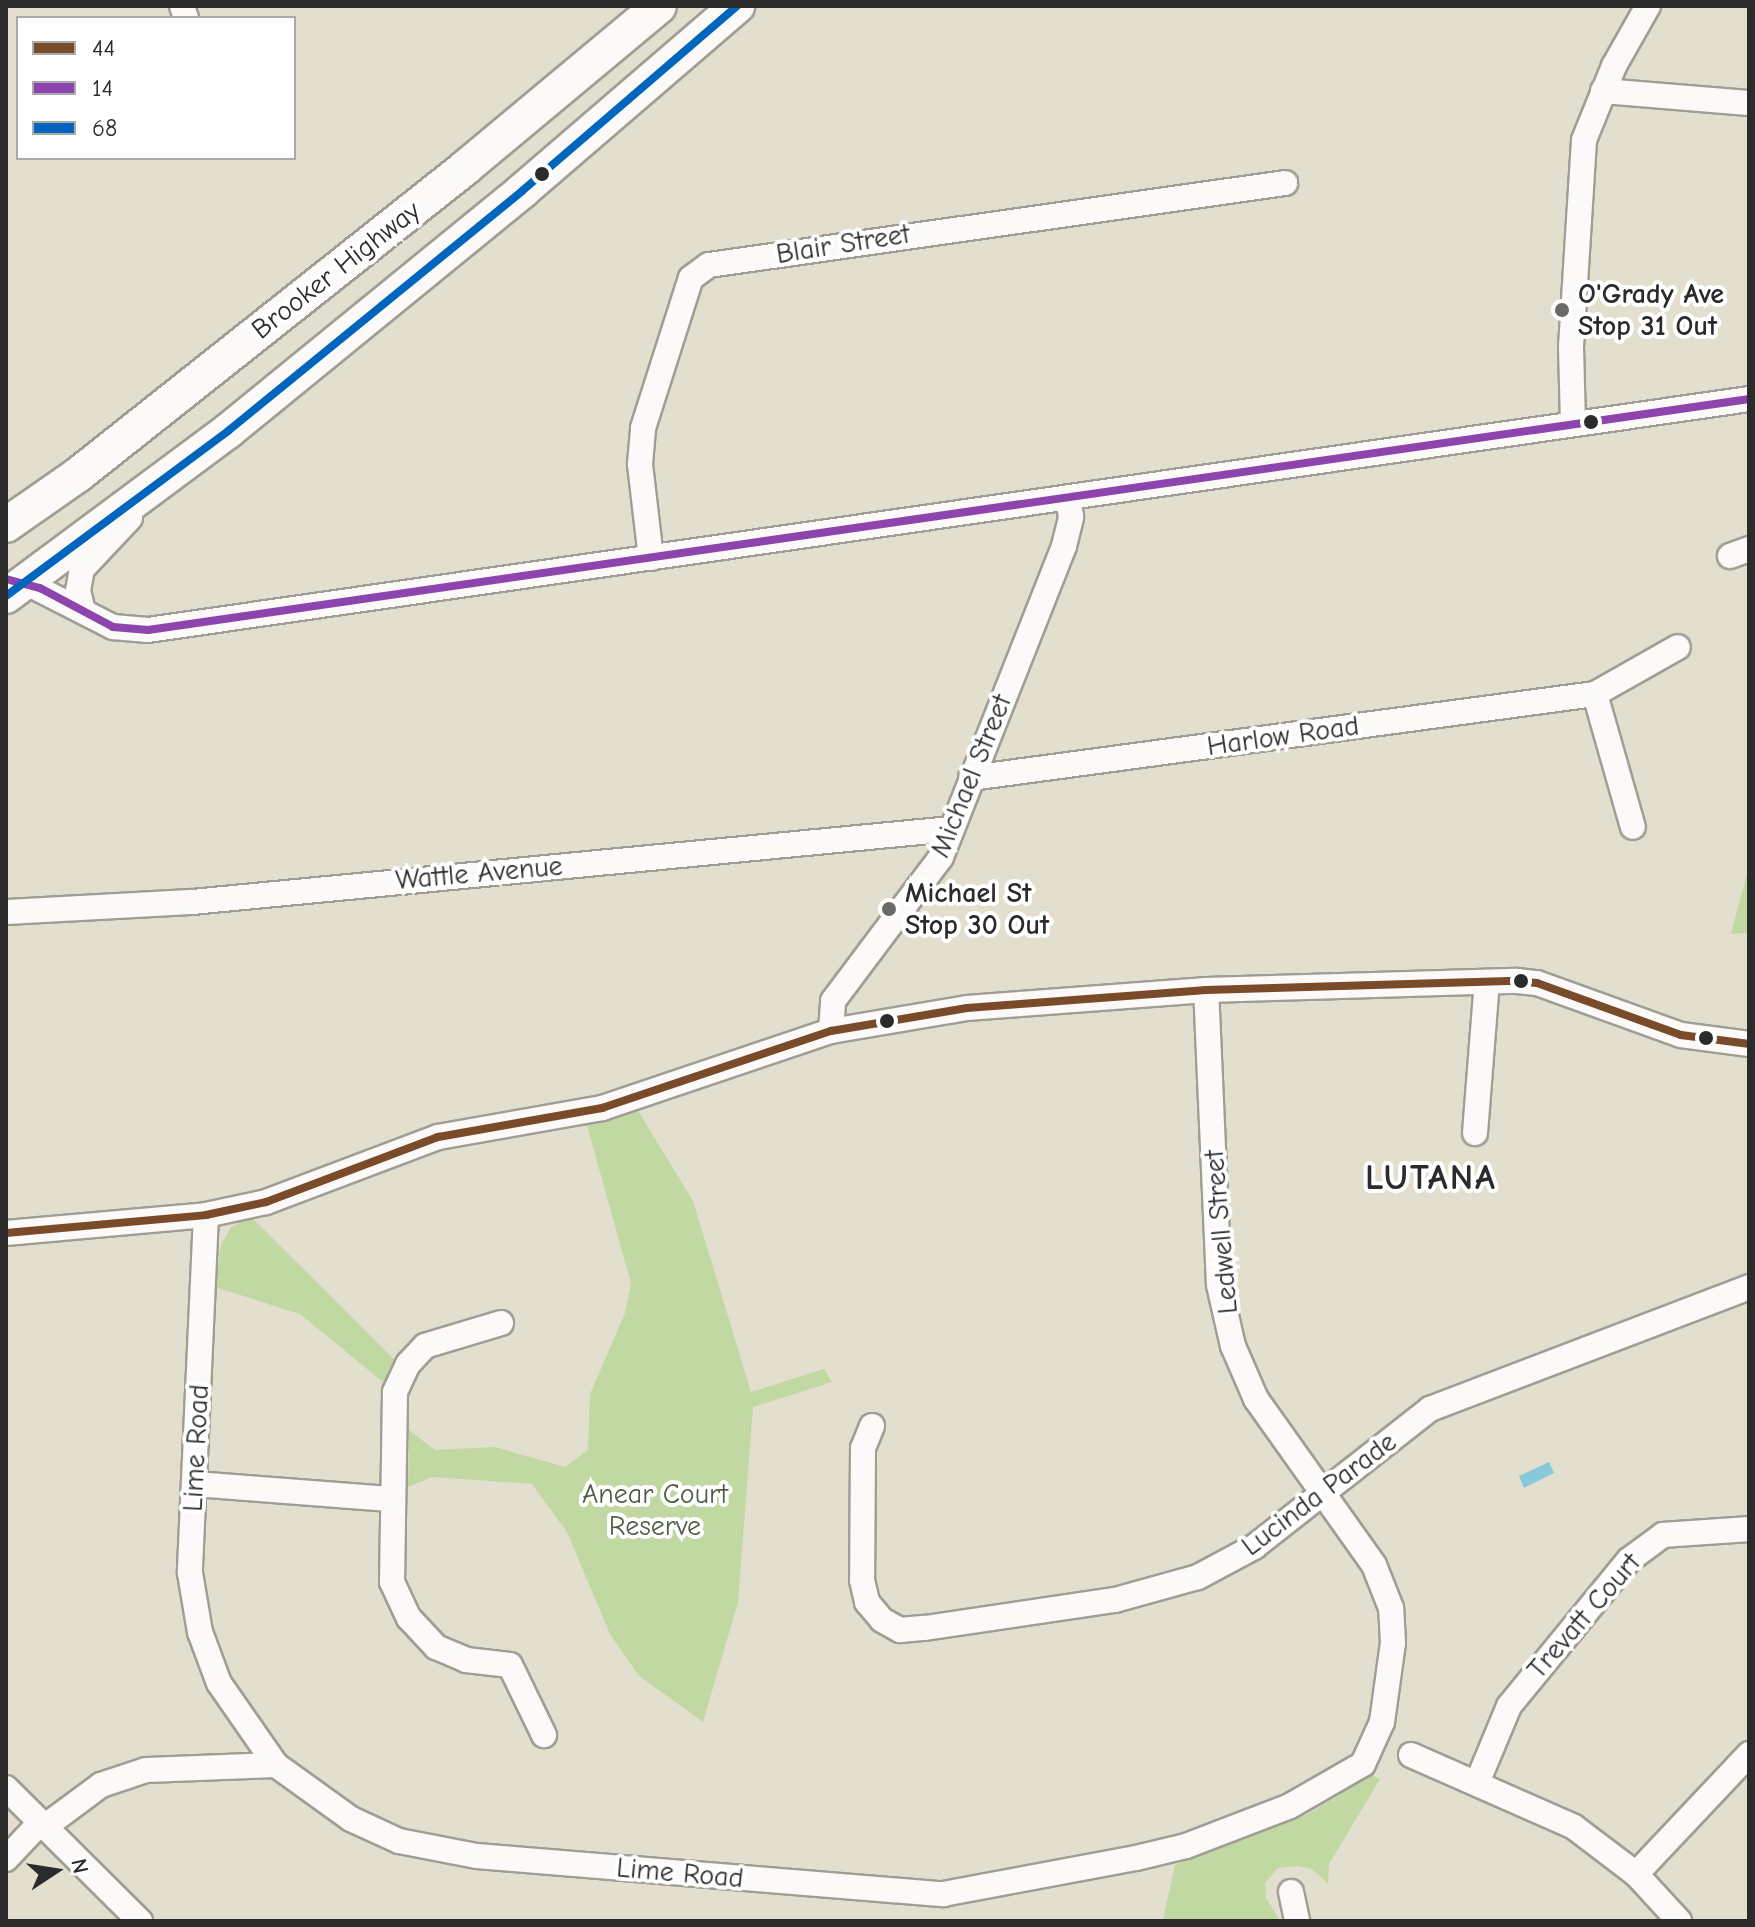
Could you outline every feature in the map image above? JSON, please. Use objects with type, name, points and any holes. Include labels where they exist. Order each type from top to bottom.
[{"type":"highway","name":"Brooker Highway","points":[[6,525],[79,474],[466,167],[659,6]]},
{"type":"highway","name":"Brooker Highway","points":[[12,586],[169,475],[522,191],[737,6]]},
{"type":"street","points":[[1573,423],[1571,347],[1584,140],[1603,91],[1648,6]]},
{"type":"street","points":[[1603,91],[1749,103]]},
{"type":"street","name":"Blair Street","points":[[651,558],[641,478],[643,428],[691,278],[709,265],[1285,183]]},
{"type":"street","points":[[12,586],[83,611],[113,627],[148,630],[1749,399]]},
{"type":"street","points":[[83,611],[78,579],[82,569],[169,475]]},
{"type":"street","name":"Michael Street","points":[[831,1031],[833,1001],[925,883],[952,829],[1064,546],[1071,517],[1068,498]]},
{"type":"street","name":"Harlow Road","points":[[971,778],[1595,694],[1678,647]]},
{"type":"street","points":[[1595,694],[1633,827]]},
{"type":"street","name":"Wattle Avenue","points":[[6,912],[192,902],[952,829]]},
{"type":"street","points":[[1475,1133],[1487,982]]},
{"type":"street","points":[[6,1233],[206,1215],[266,1202],[438,1137],[602,1108],[831,1031],[967,1008],[1206,990],[1537,983],[1681,1035],[1749,1044]]},
{"type":"street","name":"Ledwell Street","points":[[1206,990],[1219,1285],[1233,1346],[1256,1399],[1325,1494]]},
{"type":"street","name":"Lime Road","points":[[206,1215],[190,1573],[200,1632],[219,1683],[276,1765],[351,1819],[399,1841],[477,1856],[943,1894],[1186,1846],[1327,1788],[1363,1764],[1374,1743],[1389,1689],[1391,1608],[1374,1565],[1325,1494]]},
{"type":"street","name":"Lucinda Parade","points":[[872,1426],[863,1448],[862,1580],[867,1602],[900,1630],[1163,1590],[1254,1547],[1430,1409],[1749,1287]]},
{"type":"street","points":[[501,1323],[425,1346],[408,1364],[395,1392],[390,1499],[392,1582],[409,1618],[446,1651],[466,1660],[510,1665],[544,1735]]},
{"type":"street","points":[[194,1484],[390,1499]]},
{"type":"street","name":"Trevatt Court","points":[[1477,1783],[1509,1706],[1629,1560],[1663,1535],[1749,1529]]},
{"type":"street","points":[[1636,1874],[1749,1754]]},
{"type":"street","points":[[1411,1755],[1574,1827],[1636,1874],[1679,1921]]},
{"type":"street","points":[[6,1859],[41,1826],[101,1785],[146,1770],[276,1765]]},
{"type":"street","points":[[6,1788],[140,1921]]},
{"type":"street","points":[[1291,1892],[1297,1921]]},
{"type":"green space","points":[[1749,866],[1749,933],[1731,934]]},
{"type":"green space","name":"Anear Court Reserve","points":[[637,1109],[693,1201],[751,1392],[824,1369],[832,1382],[753,1407],[738,1602],[703,1722],[639,1676],[610,1634],[567,1532],[532,1484],[432,1477],[408,1487],[409,1430],[435,1450],[495,1447],[565,1467],[588,1450],[590,1394],[625,1313],[631,1283],[586,1122]]},
{"type":"green space","points":[[251,1217],[396,1361],[383,1382],[300,1314],[215,1287],[221,1245],[231,1227]]},
{"type":"green space","points":[[1372,1775],[1380,1779],[1329,1864],[1328,1884],[1312,1869],[1297,1866],[1278,1868],[1265,1883],[1266,1898],[1280,1921],[1163,1920],[1175,1865],[1308,1814]]},
{"type":"water","points":[[1549,1462],[1554,1473],[1524,1488],[1519,1476]]},
{"type":"transit line","name":"68","points":[[6,596],[228,431],[522,191],[737,6]]},
{"type":"transit line","name":"14","points":[[6,579],[40,588],[113,627],[148,630],[1749,399]]},
{"type":"transit line","name":"44","points":[[6,1233],[206,1215],[266,1202],[438,1137],[602,1108],[831,1031],[967,1008],[1206,990],[1517,981],[1537,983],[1681,1035],[1749,1044]]},
{"type":"place","name":"O'Grady Ave Stop 31 Out","points":[[1562,310]]},
{"type":"place","name":"Michael St Stop 30 Out","points":[[889,909]]},
{"type":"district","name":"LUTANA","points":[[1431,1178]]}]
